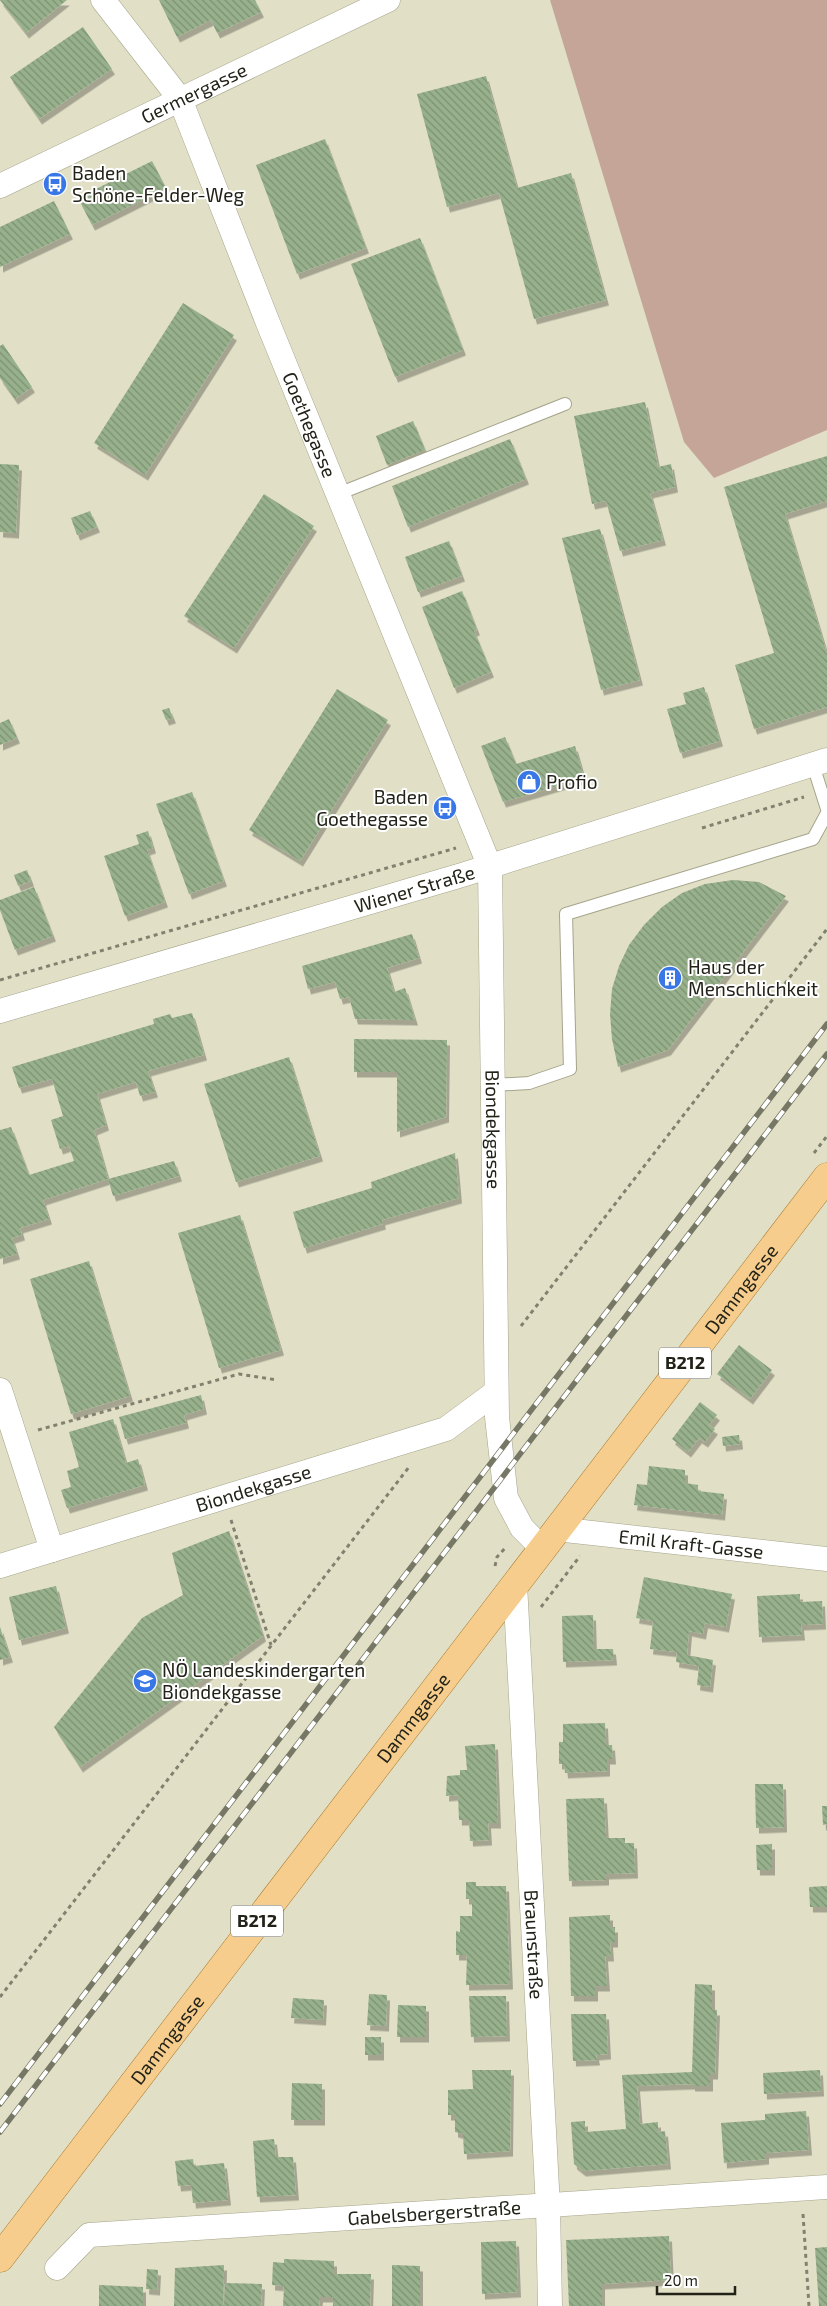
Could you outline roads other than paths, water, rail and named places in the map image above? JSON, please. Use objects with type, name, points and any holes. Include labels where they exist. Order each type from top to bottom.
[{"type":"main road","name":"Dammgasse","points":[[0,2258],[827,1177]]},
{"type":"street","name":"Goethegasse","points":[[103,0],[180,99],[338,494],[490,866]]},
{"type":"street","name":"Germergasse","points":[[0,186],[388,0]]},
{"type":"street","name":"Wiener Straße","points":[[0,1011],[490,866],[820,762]]},
{"type":"street","name":"Biondekgasse","points":[[490,866],[496,1392],[506,1498],[522,1528],[549,1539]]},
{"type":"street","points":[[0,1390],[52,1550]]},
{"type":"street","name":"Biondekgasse","points":[[0,1566],[446,1429],[496,1392]]},
{"type":"street","name":"Emil Kraft-Gasse","points":[[549,1539],[827,1559]]},
{"type":"street","name":"Braunstraße","points":[[515,1584],[548,2207],[550,2306]]},
{"type":"street","name":"Gabelsbergerstraße","points":[[57,2268],[89,2235],[548,2207],[827,2187]]},
{"type":"lane","points":[[338,494],[565,404]]},
{"type":"lane","points":[[820,762],[827,809]]},
{"type":"lane","points":[[492,1085],[530,1084],[570,1069],[566,914],[813,839],[827,813]]},
{"type":"railway","points":[[0,2104],[827,1024]]},
{"type":"railway","points":[[0,2132],[827,1054]]},
{"type":"place","name":"Baden Schöne-Felder-Weg","points":[[55,184]]},
{"type":"place","name":"Profio","points":[[529,782]]},
{"type":"place","name":"Baden Goethegasse","points":[[445,808]]},
{"type":"place","name":"Haus der Menschlichkeit","points":[[670,978]]},
{"type":"place","name":"NÖ Landeskindergarten Biondekgasse","points":[[145,1681]]}]
